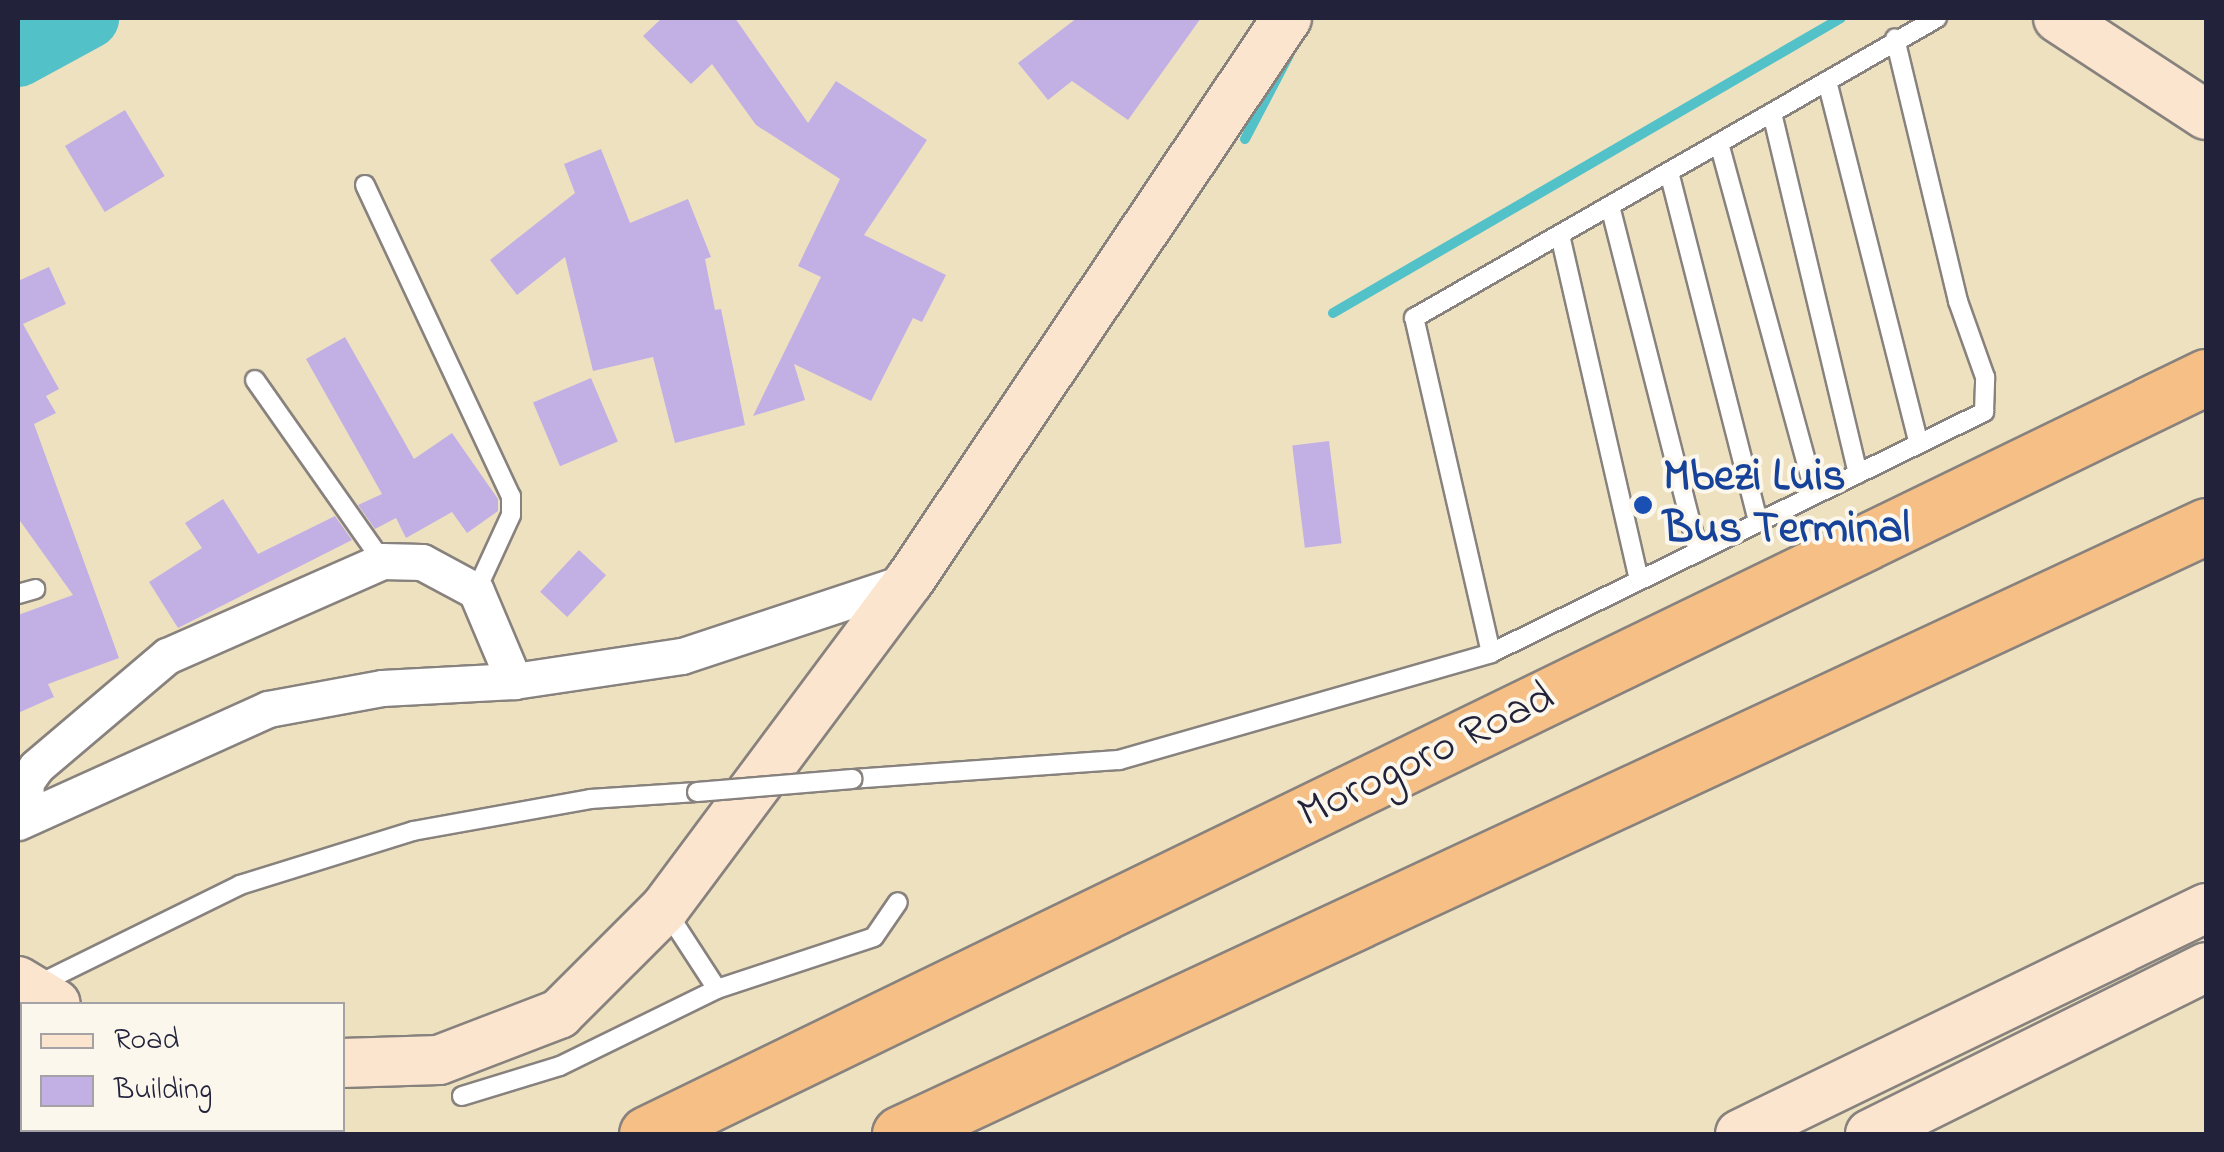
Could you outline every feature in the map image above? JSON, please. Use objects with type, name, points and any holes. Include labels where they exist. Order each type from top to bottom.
[{"type":"highway","name":"Morogoro Road","points":[[647,1134],[2206,377]]},
{"type":"highway","points":[[900,1134],[2206,526]]},
{"type":"street","points":[[345,1063],[438,1060],[558,1014],[664,908],[908,581],[1286,18]]},
{"type":"street","points":[[2058,18],[2205,110]]},
{"type":"street","points":[[22,800],[61,739],[167,656],[382,561],[422,562],[476,591],[514,681]]},
{"type":"street","points":[[22,800],[268,709],[382,688],[514,681],[728,645],[908,581]]},
{"type":"street","points":[[1740,1134],[2206,908]]},
{"type":"street","points":[[1870,1134],[1928,1114],[2206,967]]},
{"type":"lane","points":[[1491,653],[1414,318],[1895,38],[1937,18]]},
{"type":"lane","points":[[36,990],[240,886],[413,832],[590,799],[1119,760],[1491,653],[1984,412],[1986,377],[1958,302],[1895,38]]},
{"type":"lane","points":[[1826,81],[1919,444]]},
{"type":"lane","points":[[1772,113],[1858,474]]},
{"type":"lane","points":[[1720,143],[1815,494]]},
{"type":"lane","points":[[1670,172],[1758,522]]},
{"type":"lane","points":[[365,184],[511,496],[511,515],[476,591]]},
{"type":"lane","points":[[1610,206],[1698,552]]},
{"type":"lane","points":[[1560,235],[1639,580]]},
{"type":"lane","points":[[255,380],[382,561]]},
{"type":"lane","points":[[462,1096],[560,1066],[717,990],[874,937],[898,902]]},
{"type":"lane","points":[[664,908],[717,990]]},
{"type":"building","points":[[662,18],[735,18],[808,123],[836,81],[927,140],[864,235],[946,275],[922,322],[913,318],[871,401],[794,364],[805,400],[753,416],[821,277],[798,266],[840,179],[756,125],[712,64],[691,84],[643,36]]},
{"type":"building","points":[[1077,18],[1201,18],[1128,120],[1072,81],[1048,100],[1018,63]]},
{"type":"building","points":[[125,110],[165,176],[105,212],[65,146]]},
{"type":"building","points":[[601,149],[630,223],[688,199],[711,257],[705,259],[715,310],[721,309],[745,425],[675,443],[653,357],[593,371],[565,257],[517,295],[490,260],[575,193],[564,164]]},
{"type":"building","points":[[49,267],[66,304],[23,324],[59,389],[46,396],[56,413],[34,424],[119,658],[48,684],[54,697],[18,713],[18,615],[73,595],[18,518],[18,281]]},
{"type":"building","points":[[345,337],[414,459],[452,433],[498,499],[498,511],[467,533],[452,512],[406,538],[396,518],[375,529],[358,505],[382,494],[306,359]]},
{"type":"building","points":[[591,378],[618,442],[560,466],[533,403]]},
{"type":"building","points":[[1329,441],[1342,543],[1305,548],[1292,446]]},
{"type":"building","points":[[223,499],[258,554],[335,516],[352,540],[178,628],[149,582],[202,548],[185,523]]},
{"type":"building","points":[[579,550],[606,575],[567,617],[540,592]]},
{"type":"waterway","points":[[18,56],[88,18]]},
{"type":"waterway","points":[[1333,313],[1841,18]]},
{"type":"waterway","points":[[1245,139],[1289,55]]},
{"type":"place","name":"Mbezi Luis Bus Terminal","points":[[1643,505]]}]
